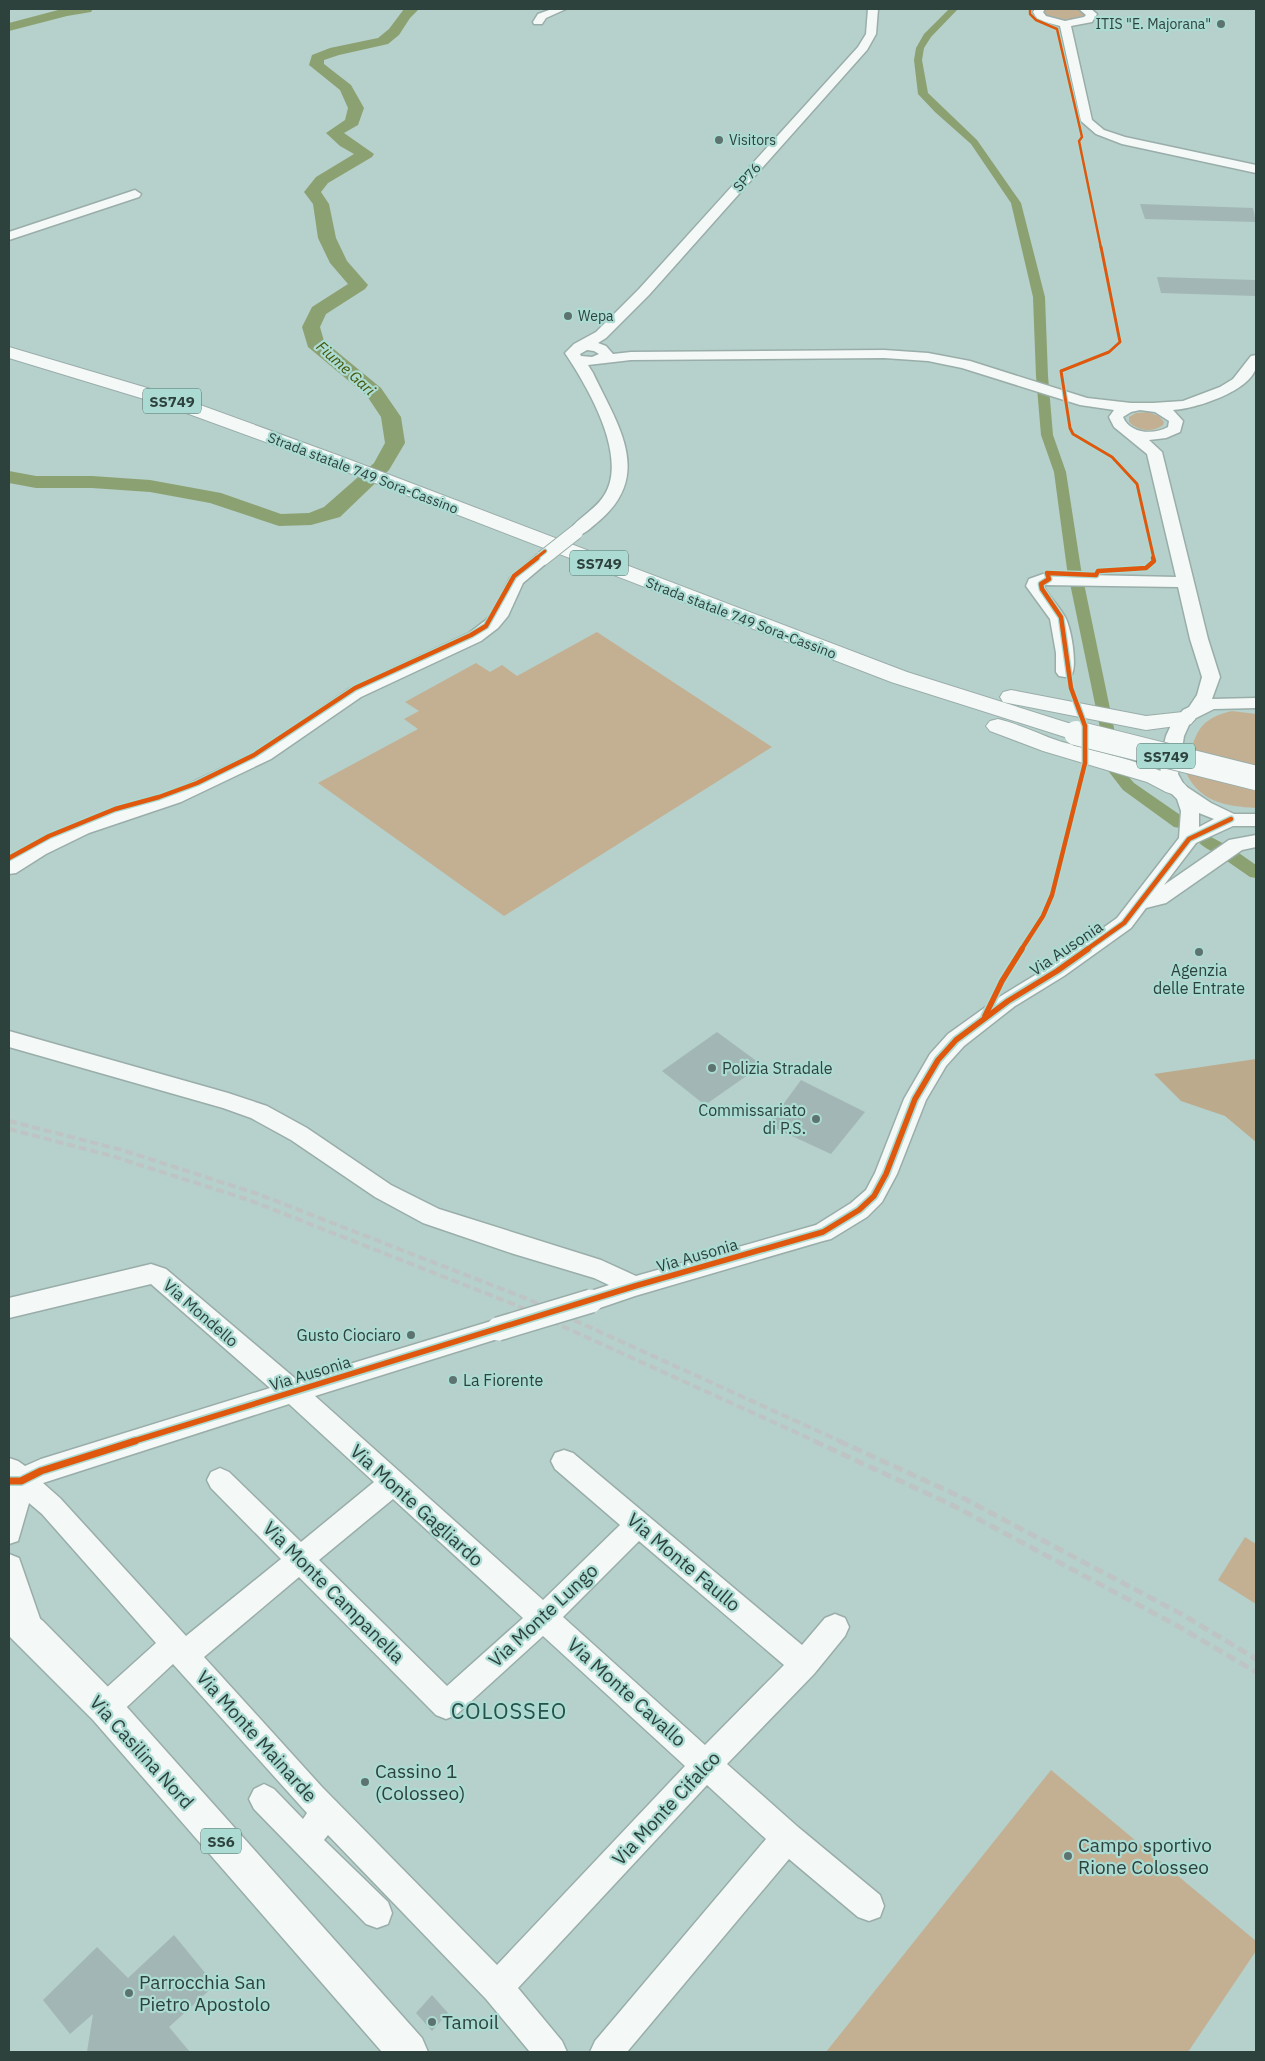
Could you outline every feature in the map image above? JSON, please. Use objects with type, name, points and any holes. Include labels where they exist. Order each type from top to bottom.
[{"type":"highway","name":"Strada statale 749 Sora-Cassino","points":[[9,352],[174,402],[333,460],[814,646]]},
{"type":"highway","points":[[814,646],[985,693],[1129,720],[1146,723],[1190,714]]},
{"type":"highway","points":[[814,646],[902,686],[1051,746],[1073,742],[1155,776],[1181,792]]},
{"type":"highway","name":"SS749","points":[[1073,742],[1256,778]]},
{"type":"main road","name":"Via Casilina Nord","points":[[20,1624],[105,1708],[408,2052]]},
{"type":"street","points":[[538,22],[542,16],[561,9]]},
{"type":"street","name":"SP76","points":[[577,353],[601,351],[644,292],[863,48],[871,34],[873,9]]},
{"type":"street","points":[[1040,9],[1038,12],[1042,18],[1066,24],[1088,20],[1092,14],[1084,9]]},
{"type":"street","points":[[1066,24],[1087,121],[1100,132],[1122,140],[1256,169]]},
{"type":"street","points":[[9,236],[135,194]]},
{"type":"street","points":[[577,353],[588,362],[601,351],[631,356],[884,354],[928,357],[965,364],[1086,402],[1131,407],[1185,405],[1224,390],[1238,382],[1256,359]]},
{"type":"street","points":[[586,373],[601,351]]},
{"type":"street","points":[[9,868],[39,849],[82,829],[174,798],[265,755],[355,693],[475,637],[492,624],[502,612],[516,581],[601,511],[614,493],[621,471],[618,443],[577,353]]},
{"type":"street","points":[[1086,402],[1117,422],[1154,452],[1211,677],[1206,696],[1190,714],[1173,740],[1169,777],[1181,792],[1190,812],[1189,839]]},
{"type":"street","points":[[1130,432],[1147,436],[1164,435],[1175,429],[1176,421],[1185,405]]},
{"type":"street","points":[[1117,422],[1116,417],[1119,412],[1131,407]]},
{"type":"street","points":[[1154,407],[1168,412],[1176,421]]},
{"type":"street","points":[[1154,452],[1164,435]]},
{"type":"street","points":[[1065,672],[1065,654],[1058,619],[1034,586],[1039,580],[1186,582]]},
{"type":"street","points":[[1211,677],[1232,692],[1256,702]]},
{"type":"street","points":[[1190,714],[1223,701],[1256,702]]},
{"type":"street","points":[[1181,792],[1231,819],[1256,820]]},
{"type":"street","name":"Via Ausonia","points":[[13,1477],[41,1471],[292,1391],[591,1301],[634,1286],[823,1232],[859,1210],[874,1196],[886,1174],[915,1099],[938,1060],[956,1040],[1008,1001],[1104,939],[1124,923],[1189,839],[1231,819]]},
{"type":"street","points":[[1141,903],[1160,898],[1236,845],[1256,841]]},
{"type":"street","points":[[9,1039],[228,1101],[259,1112],[299,1134],[383,1191],[431,1216],[514,1244],[601,1270],[634,1286]]},
{"type":"street","name":"Via Mondello","points":[[9,1308],[151,1274],[158,1276],[292,1391]]},
{"type":"street","name":"Via Monte Gagliardo","points":[[292,1391],[392,1483],[544,1617]]},
{"type":"street","name":"Via Monte Faullo","points":[[564,1461],[804,1664]]},
{"type":"street","points":[[11,1517],[13,1477]]},
{"type":"street","name":"Via Monte Mainarde","points":[[13,1477],[50,1506],[328,1814],[497,1988],[551,2052]]},
{"type":"street","name":"Via Monte Campanella","points":[[220,1480],[446,1705]]},
{"type":"street","points":[[105,1708],[300,1558],[392,1483]]},
{"type":"street","name":"Via Monte Lungo","points":[[446,1705],[544,1617],[639,1524]]},
{"type":"street","points":[[9,1567],[20,1624]]},
{"type":"street","name":"Via Monte Cavallo","points":[[544,1617],[787,1838],[869,1906]]},
{"type":"street","name":"Via Monte Cifalco","points":[[497,1988],[707,1764],[804,1664],[835,1627]]},
{"type":"street","points":[[264,1799],[377,1913]]},
{"type":"street","points":[[304,1841],[328,1814]]},
{"type":"street","points":[[606,2052],[787,1838]]},
{"type":"shaded area","points":[[1046,9],[1078,9],[1087,16],[1074,20],[1058,21],[1043,14]]},
{"type":"shaded area","points":[[1148,412],[1159,416],[1164,422],[1163,425],[1159,428],[1146,430],[1129,422],[1129,417],[1136,413]]},
{"type":"shaded area","points":[[597,632],[772,747],[504,916],[318,783],[418,729],[404,719],[419,711],[405,702],[476,663],[490,672],[502,665],[517,676]]},
{"type":"shaded area","points":[[1232,711],[1256,714],[1256,808],[1225,804],[1207,797],[1192,783],[1186,773],[1194,741],[1203,725],[1210,719]]},
{"type":"shaded area","points":[[1256,1059],[1256,1142],[1225,1116],[1181,1101],[1154,1074]]},
{"type":"shaded area","points":[[1245,1537],[1256,1544],[1256,1604],[1218,1580]]},
{"type":"shaded area","name":"Campo sportivo Rione Colosseo","points":[[1051,1770],[1256,1941],[1256,1951],[1188,2052],[826,2052]]},
{"type":"building","points":[[1140,204],[1253,208],[1256,222],[1145,219]]},
{"type":"building","points":[[1157,277],[1256,280],[1256,296],[1161,293]]},
{"type":"building","name":"Polizia Stradale","points":[[717,1032],[762,1065],[705,1105],[662,1071]]},
{"type":"building","name":"Commissariato di P.S.","points":[[801,1080],[865,1112],[831,1154],[768,1125]]},
{"type":"building","name":"Parrocchia San Pietro Apostolo","points":[[174,1935],[215,1985],[169,2027],[190,2052],[87,2052],[93,2014],[70,2034],[43,2000],[97,1947],[128,1978]]},
{"type":"building","name":"Tamoil","points":[[432,1995],[448,2013],[432,2031],[416,2013]]},
{"type":"waterway","points":[[9,27],[66,12],[86,9]]},
{"type":"waterway","name":"Fiume Gari","points":[[9,477],[36,482],[92,482],[150,486],[214,497],[279,520],[311,519],[332,512],[382,466],[395,443],[391,417],[374,392],[315,343],[311,327],[318,311],[359,285],[339,263],[327,238],[321,204],[312,192],[322,180],[366,154],[346,143],[334,133],[352,122],[356,108],[346,88],[316,65],[317,58],[335,51],[383,41],[394,32],[405,15],[412,9]]},
{"type":"waterway","points":[[954,9],[927,36],[920,48],[918,60],[923,94],[974,142],[1016,203],[1039,297],[1042,376],[1047,435],[1060,472],[1074,569],[1107,728],[1109,756],[1113,768],[1128,787],[1148,803],[1180,823]]},
{"type":"waterway","points":[[1202,837],[1220,849]]},
{"type":"waterway","points":[[1230,855],[1256,873]]},
{"type":"railway","points":[[9,1121],[122,1150],[258,1194],[530,1300],[842,1442]]},
{"type":"railway","points":[[9,1129],[112,1156],[249,1200],[518,1306],[817,1442]]},
{"type":"railway","points":[[814,1441],[952,1505],[1176,1625],[1256,1672]]},
{"type":"railway","points":[[839,1441],[961,1497],[1185,1616],[1256,1659]]},
{"type":"cycle path","points":[[985,1016],[1002,981],[1043,916],[1052,895],[1085,763],[1085,726],[1071,688],[1061,617],[1042,589],[1041,584],[1049,579],[1047,573],[1096,575],[1098,571],[1146,568],[1154,561],[1137,484],[1112,457],[1073,434],[1070,428],[1061,371],[1109,352],[1120,342],[1079,141],[1082,137],[1057,29],[1036,20],[1030,14],[1030,9]]},
{"type":"cycle path","points":[[9,858],[49,836],[115,809],[159,797],[197,783],[254,755],[355,688],[471,635],[486,626],[514,576],[545,551]]},
{"type":"cycle path","points":[[9,1481],[21,1481],[41,1471],[236,1409],[635,1286],[823,1232],[859,1210],[874,1196],[886,1174],[915,1099],[938,1060],[956,1040],[1008,1001],[1057,971],[1124,923],[1189,839],[1231,819]]},
{"type":"place","name":"ITIS \"E. Majorana\"","points":[[1221,24]]},
{"type":"place","name":"Visitors","points":[[719,140]]},
{"type":"place","name":"Wepa","points":[[568,316]]},
{"type":"place","name":"Agenzia delle Entrate","points":[[1199,952]]},
{"type":"place","name":"Polizia Stradale","points":[[712,1068]]},
{"type":"place","name":"Commissariato di P.S.","points":[[816,1119]]},
{"type":"place","name":"Gusto Ciociaro","points":[[411,1335]]},
{"type":"place","name":"La Fiorente","points":[[453,1380]]},
{"type":"place","name":"Cassino 1 (Colosseo)","points":[[365,1782]]},
{"type":"place","name":"Campo sportivo Rione Colosseo","points":[[1068,1856]]},
{"type":"place","name":"Parrocchia San Pietro Apostolo","points":[[129,1993]]},
{"type":"place","name":"Tamoil","points":[[432,2022]]},
{"type":"district","name":"COLOSSEO","points":[[509,1710]]}]
